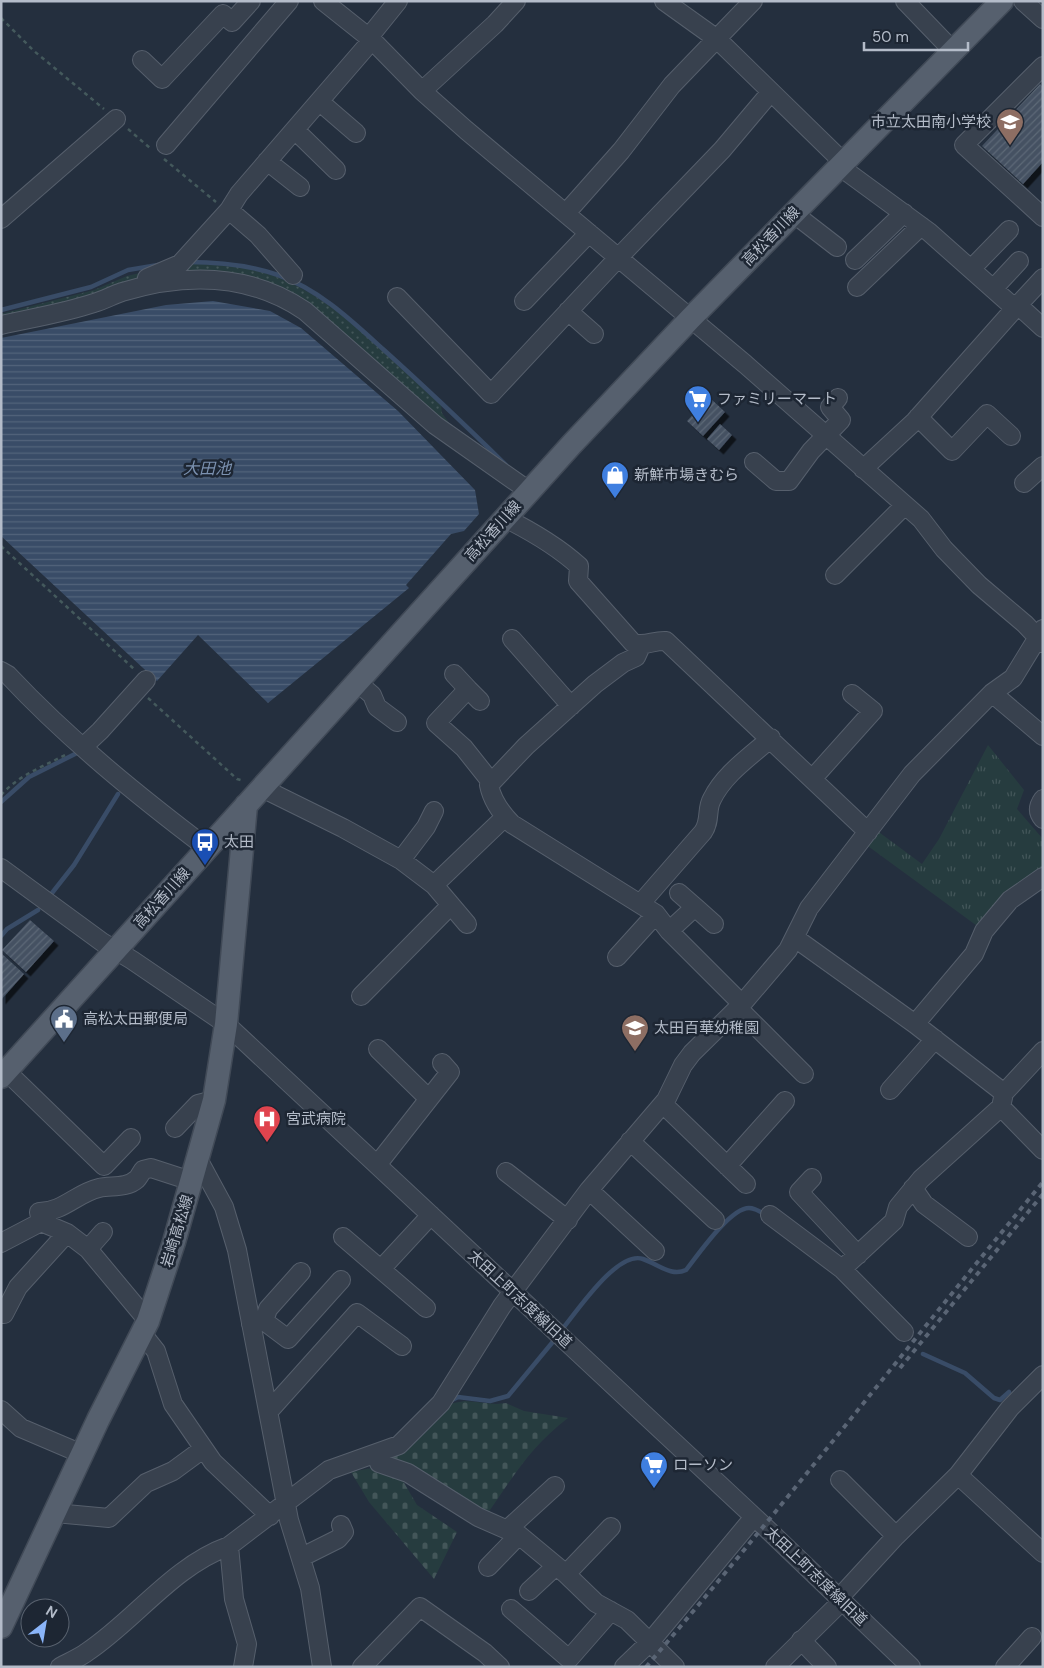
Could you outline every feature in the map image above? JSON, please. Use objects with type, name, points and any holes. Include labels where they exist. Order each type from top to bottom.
[{"type":"main road","name":"高松香川線","points":[[4,1074],[529,491],[690,319],[1002,1]]},
{"type":"main road","name":"岩崎高松線","points":[[1,1626],[145,1326],[174,1242],[214,1100],[226,1024],[246,805]]},
{"type":"street","points":[[142,60],[162,79],[223,14],[232,22],[251,1]]},
{"type":"street","points":[[159,150],[290,1]]},
{"type":"street","points":[[60,1667],[87,1652],[179,1576],[212,1552],[229,1546],[329,1470],[378,1458],[399,1445],[441,1403],[502,1306],[514,1293],[590,1190],[662,1104],[683,1065],[692,1053],[740,1006],[788,950],[809,908],[928,756],[992,694],[1013,678],[1041,637],[979,586],[944,549],[921,519],[422,90],[370,38],[323,1]]},
{"type":"street","points":[[122,292],[132,283],[181,263],[229,210],[239,194],[320,102],[398,1]]},
{"type":"street","points":[[422,90],[495,24],[516,1]]},
{"type":"street","points":[[664,1],[717,40],[841,164],[920,226],[1009,303],[1018,305],[1043,328]]},
{"type":"street","points":[[566,214],[621,151],[672,85],[753,1]]},
{"type":"street","points":[[906,1],[953,51]]},
{"type":"street","points":[[1023,1],[1043,19]]},
{"type":"street","points":[[1043,66],[964,146],[1043,217]]},
{"type":"street","points":[[397,297],[491,394],[722,150],[770,93]]},
{"type":"street","points":[[320,102],[356,133]]},
{"type":"street","points":[[1,218],[116,120]]},
{"type":"street","points":[[295,130],[336,170]]},
{"type":"street","points":[[267,161],[300,187]]},
{"type":"street","points":[[229,210],[258,235],[293,274]]},
{"type":"street","points":[[793,213],[837,246]]},
{"type":"street","points":[[855,260],[904,213]]},
{"type":"street","points":[[857,287],[920,226]]},
{"type":"street","points":[[971,269],[1009,230]]},
{"type":"street","points":[[524,301],[589,233]]},
{"type":"street","points":[[993,289],[1019,261]]},
{"type":"street","points":[[863,469],[918,417],[1043,278]]},
{"type":"street","points":[[1,325],[94,304],[122,292],[180,280],[216,279],[254,286],[290,301],[316,320],[449,436],[529,491]]},
{"type":"street","points":[[568,311],[594,334]]},
{"type":"street","points":[[754,462],[776,480],[789,482],[811,451],[827,437],[841,420],[830,407],[838,398]]},
{"type":"street","points":[[918,417],[952,451],[987,414],[1011,436]]},
{"type":"street","points":[[1024,482],[1043,466]]},
{"type":"street","points":[[835,575],[905,505]]},
{"type":"street","points":[[505,518],[530,531],[579,566],[578,582],[633,643],[641,646],[656,640],[666,641],[771,738],[868,832]]},
{"type":"street","points":[[512,639],[571,706]]},
{"type":"street","points":[[641,646],[636,657],[624,663],[526,746],[513,762],[491,782],[489,785],[490,792],[505,817],[512,824],[656,914],[668,931],[804,1074]]},
{"type":"street","points":[[1,671],[80,744],[207,848]]},
{"type":"street","points":[[454,674],[474,695],[436,723],[464,748],[491,782]]},
{"type":"street","points":[[80,744],[100,731],[146,680]]},
{"type":"street","points":[[356,682],[372,695],[376,706],[397,722]]},
{"type":"street","points":[[812,778],[873,711],[852,694]]},
{"type":"street","points":[[992,694],[1043,736]]},
{"type":"street","points":[[641,903],[704,832],[709,824],[711,799],[729,775],[771,738]]},
{"type":"street","points":[[262,788],[343,828],[401,860],[434,885],[467,924]]},
{"type":"street","points":[[1043,799],[1038,807],[1039,815],[1043,819]]},
{"type":"street","points":[[401,860],[426,827],[434,811]]},
{"type":"street","points":[[434,885],[505,817]]},
{"type":"street","name":"太田上町志度線旧道","points":[[1,868],[102,942],[226,1024],[754,1517],[911,1667]]},
{"type":"street","points":[[915,1024],[974,954],[984,931],[1010,900],[1043,878]]},
{"type":"street","points":[[679,892],[714,924]]},
{"type":"street","points":[[361,996],[451,905]]},
{"type":"street","points":[[668,931],[696,907]]},
{"type":"street","points":[[617,957],[656,914]]},
{"type":"street","points":[[795,938],[935,1039],[1003,1100],[1043,1150]]},
{"type":"street","points":[[890,1090],[935,1039]]},
{"type":"street","points":[[378,1049],[429,1099]]},
{"type":"street","points":[[842,1269],[894,1221],[898,1207],[913,1188],[1003,1100],[1043,1051]]},
{"type":"street","points":[[377,1165],[450,1072],[442,1063]]},
{"type":"street","points":[[4,1074],[104,1166],[131,1138]]},
{"type":"street","points":[[175,1128],[198,1104],[214,1100]]},
{"type":"street","points":[[727,1166],[785,1101]]},
{"type":"street","points":[[662,1104],[746,1184]]},
{"type":"street","points":[[630,1141],[716,1220]]},
{"type":"street","points":[[198,1159],[224,1207],[258,1322],[269,1411],[286,1504],[310,1588],[322,1667]]},
{"type":"street","points":[[38,1224],[39,1212],[58,1210],[99,1188],[117,1188],[128,1184],[136,1180],[143,1170],[151,1168],[192,1181]]},
{"type":"street","points":[[506,1172],[568,1220]]},
{"type":"street","points":[[812,1178],[799,1192],[858,1255]]},
{"type":"street","points":[[913,1188],[924,1204],[968,1238]]},
{"type":"street","points":[[590,1190],[655,1251]]},
{"type":"street","points":[[381,1269],[430,1215]]},
{"type":"street","points":[[770,1215],[842,1269],[904,1332]]},
{"type":"street","points":[[1,1243],[38,1224],[67,1233],[88,1249],[145,1326],[156,1351],[173,1404],[203,1449],[212,1462],[270,1516]]},
{"type":"street","points":[[88,1249],[103,1232]]},
{"type":"street","points":[[1,1314],[4,1314],[18,1287],[67,1233]]},
{"type":"street","points":[[343,1237],[426,1308]]},
{"type":"street","points":[[258,1322],[301,1272]]},
{"type":"street","points":[[258,1322],[288,1338],[341,1280]]},
{"type":"street","points":[[269,1411],[356,1313],[402,1346]]},
{"type":"street","points":[[776,1666],[840,1600],[896,1536],[958,1474],[1010,1408],[1043,1375]]},
{"type":"street","points":[[1,1410],[21,1428],[82,1454]]},
{"type":"street","points":[[55,1513],[109,1518],[146,1483],[173,1471],[203,1449]]},
{"type":"street","points":[[378,1458],[408,1473],[478,1517],[485,1526],[514,1532],[561,1570],[596,1603],[627,1620],[675,1667]]},
{"type":"street","points":[[958,1474],[1043,1554]]},
{"type":"street","points":[[840,1480],[896,1536]]},
{"type":"street","points":[[488,1567],[514,1532],[554,1486]]},
{"type":"street","points":[[624,1667],[650,1642],[754,1517]]},
{"type":"street","points":[[302,1556],[338,1539],[344,1532],[341,1525]]},
{"type":"street","points":[[529,1592],[561,1570],[611,1528]]},
{"type":"street","points":[[229,1546],[234,1599],[247,1644],[243,1667]]},
{"type":"street","points":[[362,1667],[420,1607],[485,1653],[500,1667]]},
{"type":"street","points":[[511,1609],[569,1659],[611,1611]]},
{"type":"street","points":[[1005,1667],[1032,1637]]},
{"type":"street","points":[[801,1640],[827,1667]]},
{"type":"path","points":[[1,18],[34,51],[116,120],[159,150],[224,210],[229,210]]},
{"type":"path","points":[[1,546],[146,680],[146,696],[237,779],[262,788]]},
{"type":"path","points":[[1,795],[10,784],[29,771],[66,754],[80,744]]},
{"type":"green space","points":[[185,263],[226,265],[250,269],[278,278],[305,290],[330,306],[376,343],[441,404],[442,413],[461,440],[293,297],[170,274]]},
{"type":"green space","points":[[165,267],[130,281],[107,295],[1,321],[1,314],[94,290],[127,276]]},
{"type":"green space","points":[[988,745],[1024,790],[1017,809],[1043,839],[1043,877],[984,931],[861,841],[872,827],[922,864],[939,839]]},
{"type":"green space","points":[[465,1401],[506,1403],[524,1411],[568,1418],[533,1451],[486,1516],[406,1470],[403,1481],[417,1505],[457,1532],[434,1579],[369,1502],[351,1472],[377,1467],[420,1432],[448,1404]]},
{"type":"water","name":"大田池","points":[[213,301],[270,311],[301,328],[398,411],[475,490],[479,514],[464,531],[451,534],[406,585],[409,588],[268,703],[198,635],[157,681],[1,536],[1,338],[166,305]]},
{"type":"building","name":"市立太田南小学校","points":[[1040,84],[1043,87],[1043,162],[1023,184],[982,146]]},
{"type":"building","points":[[709,397],[725,412],[703,436],[687,421]]},
{"type":"building","points":[[720,424],[732,435],[719,450],[707,439]]},
{"type":"building","points":[[30,920],[54,941],[26,972],[2,950]]},
{"type":"building","points":[[1,953],[24,974],[1,1000]]},
{"type":"waterway","points":[[188,262],[234,265],[256,269],[278,275],[308,289],[335,307],[372,339],[506,465]]},
{"type":"waterway","points":[[1,310],[91,287],[128,270],[158,265]]},
{"type":"waterway","points":[[1,802],[29,777],[77,753]]},
{"type":"waterway","points":[[52,893],[74,865],[118,794]]},
{"type":"waterway","points":[[1,936],[7,929],[38,910]]},
{"type":"waterway","points":[[560,1332],[586,1298],[621,1264],[633,1259],[643,1259],[664,1269],[680,1272],[686,1270],[715,1233],[741,1210],[756,1209],[767,1216]]},
{"type":"waterway","points":[[450,1401],[458,1397],[490,1401],[508,1396],[556,1338]]},
{"type":"waterway","points":[[923,1354],[965,1373],[994,1398],[1000,1400],[1009,1392]]},
{"type":"railway","points":[[646,1667],[747,1547],[1043,1182]]},
{"type":"railway","points":[[900,1368],[1043,1194]]},
{"type":"place","name":"市立太田南小学校","points":[[1010,146]]},
{"type":"place","name":"ファミリーマート","points":[[698,423]]},
{"type":"place","name":"新鮮市場きむら","points":[[615,499]]},
{"type":"place","name":"太田","points":[[205,866]]},
{"type":"place","name":"高松太田郵便局","points":[[64,1043]]},
{"type":"place","name":"太田百華幼稚園","points":[[635,1052]]},
{"type":"place","name":"宮武病院","points":[[267,1143]]},
{"type":"place","name":"ローソン","points":[[654,1489]]}]
